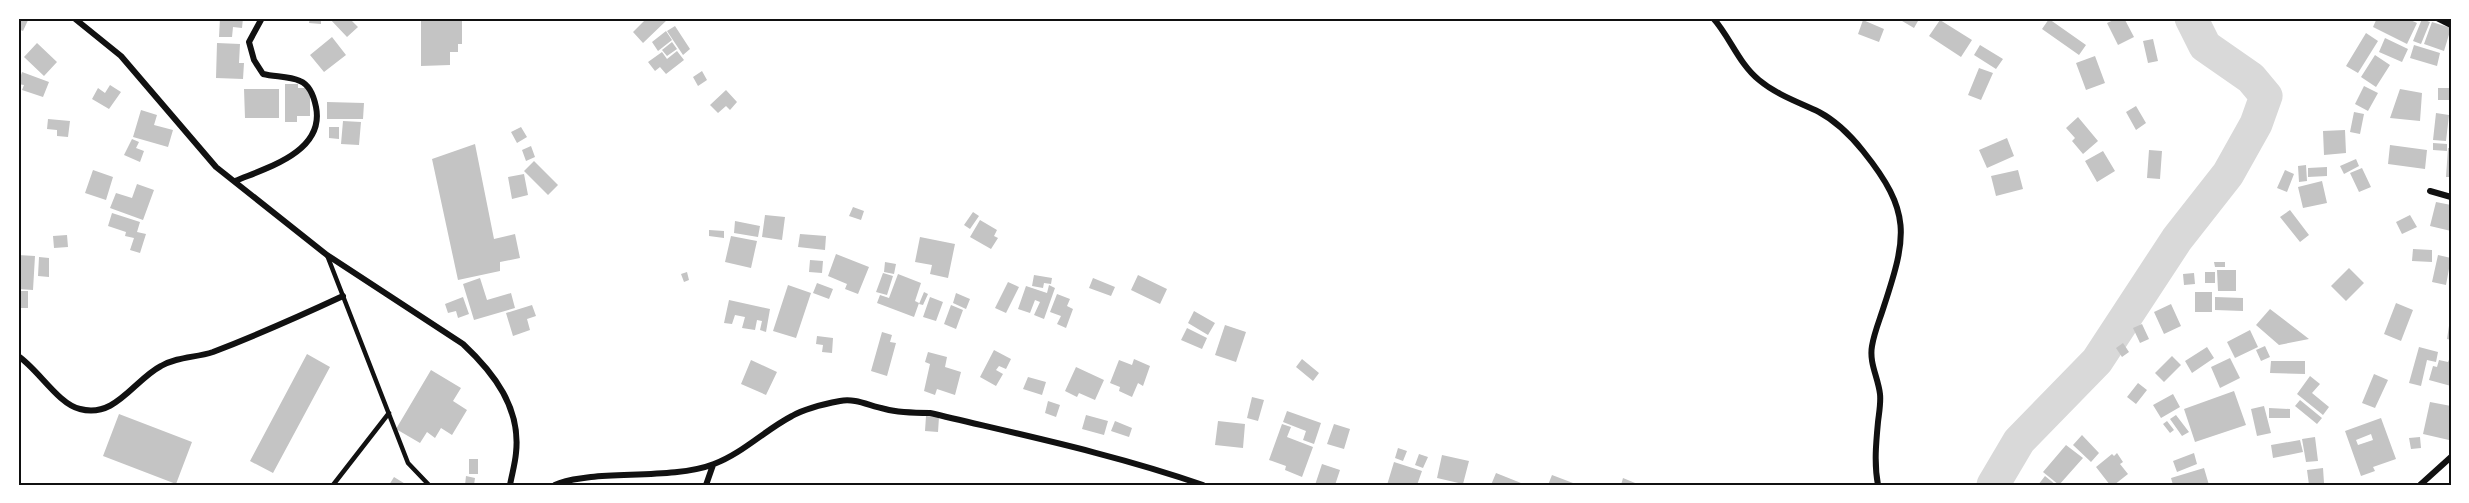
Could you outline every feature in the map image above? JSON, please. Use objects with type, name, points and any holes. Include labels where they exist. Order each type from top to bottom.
[{"type":"street","points":[[74,18],[121,56],[216,167],[327,255],[463,344],[492,374],[507,397],[516,435],[516,453],[510,485]]},
{"type":"street","points":[[235,181],[295,154],[312,136],[318,118],[314,94],[301,81],[263,74],[254,60],[249,42],[262,18]]},
{"type":"street","points":[[1713,18],[1724,30],[1740,59],[1757,79],[1781,96],[1820,113],[1841,127],[1875,168],[1897,207],[1902,242],[1872,345],[1873,370],[1881,396],[1875,458],[1878,485]]},
{"type":"street","points":[[2437,18],[2451,25]]},
{"type":"street","points":[[2430,191],[2451,197]]},
{"type":"street","points":[[18,356],[68,403],[79,409],[104,409],[121,399],[136,383],[159,366],[182,357],[209,353],[281,325],[343,296]]},
{"type":"street","points":[[555,485],[563,481],[610,475],[676,472],[713,465],[750,445],[790,416],[842,401],[855,400],[881,409],[930,413],[1056,442],[1140,464],[1203,485]]},
{"type":"street","points":[[2420,485],[2451,457]]},
{"type":"street","points":[[706,485],[713,465]]},
{"type":"lane","points":[[327,255],[408,463],[429,485]]},
{"type":"lane","points":[[333,485],[389,413]]},
{"type":"building","points":[[18,18],[29,18],[23,31],[18,29]]},
{"type":"building","points":[[220,18],[243,18],[242,28],[233,27],[232,37],[219,37]]},
{"type":"building","points":[[310,18],[321,18],[321,24],[309,23]]},
{"type":"building","points":[[329,18],[349,18],[358,27],[347,37]]},
{"type":"building","points":[[430,18],[462,20],[462,44],[458,44],[458,52],[450,52],[450,65],[421,66],[421,21],[430,21]]},
{"type":"building","points":[[647,18],[668,19],[643,43],[633,32]]},
{"type":"building","points":[[1897,18],[1913,18],[1918,21],[1914,28]]},
{"type":"building","points":[[2124,18],[2134,37],[2118,45],[2107,23]]},
{"type":"building","points":[[2377,18],[2406,18],[2417,23],[2407,44],[2373,27]]},
{"type":"building","points":[[2049,19],[2086,45],[2079,55],[2042,29]]},
{"type":"building","points":[[2422,19],[2430,22],[2421,44],[2413,41]]},
{"type":"building","points":[[1863,20],[1884,29],[1879,42],[1858,34]]},
{"type":"building","points":[[1940,20],[1972,40],[1961,57],[1929,36]]},
{"type":"building","points":[[2432,22],[2451,28],[2444,51],[2424,44]]},
{"type":"building","points":[[675,26],[690,49],[683,55],[667,31]]},
{"type":"building","points":[[666,31],[672,40],[658,51],[652,42]]},
{"type":"building","points":[[2366,33],[2378,41],[2358,73],[2346,66]]},
{"type":"building","points":[[332,37],[346,55],[324,72],[310,55]]},
{"type":"building","points":[[2385,38],[2408,49],[2402,62],[2379,52]]},
{"type":"building","points":[[2153,39],[2158,61],[2148,63],[2143,41]]},
{"type":"building","points":[[672,42],[677,49],[667,56],[662,50]]},
{"type":"building","points":[[37,43],[57,62],[44,76],[24,57]]},
{"type":"building","points":[[217,43],[240,44],[239,63],[244,63],[243,79],[216,78]]},
{"type":"building","points":[[1980,45],[2003,59],[1996,69],[1974,55]]},
{"type":"building","points":[[2414,45],[2440,53],[2437,66],[2410,58]]},
{"type":"building","points":[[677,51],[684,60],[666,74],[660,67],[655,71],[648,62],[662,52],[667,59]]},
{"type":"building","points":[[2375,55],[2390,65],[2376,87],[2361,77]]},
{"type":"building","points":[[2095,56],[2105,83],[2086,90],[2076,63]]},
{"type":"building","points":[[1979,68],[1993,73],[1981,100],[1968,95]]},
{"type":"building","points":[[702,71],[707,80],[698,86],[693,77]]},
{"type":"building","points":[[22,72],[49,82],[43,97],[22,90],[24,85],[18,84]]},
{"type":"building","points":[[285,84],[298,84],[298,88],[310,88],[310,116],[297,116],[297,122],[285,122]]},
{"type":"building","points":[[110,85],[121,92],[109,109],[92,99],[98,88],[105,93]]},
{"type":"building","points":[[2364,86],[2378,93],[2368,111],[2355,104]]},
{"type":"building","points":[[2438,88],[2451,88],[2451,100],[2438,100]]},
{"type":"building","points":[[244,89],[279,89],[279,118],[245,118]]},
{"type":"building","points":[[2400,89],[2422,93],[2420,121],[2390,118]]},
{"type":"building","points":[[726,90],[737,102],[730,110],[726,106],[718,113],[710,105]]},
{"type":"building","points":[[327,102],[364,103],[363,119],[327,119]]},
{"type":"building","points":[[2136,106],[2146,123],[2136,130],[2126,112]]},
{"type":"building","points":[[141,110],[157,115],[154,125],[173,130],[168,147],[133,137]]},
{"type":"building","points":[[2354,112],[2364,114],[2360,134],[2350,132]]},
{"type":"building","points":[[2436,113],[2449,115],[2446,141],[2433,140]]},
{"type":"building","points":[[2078,117],[2098,141],[2083,154],[2072,141],[2075,138],[2066,128]]},
{"type":"building","points":[[48,119],[70,121],[68,137],[57,136],[57,130],[47,129]]},
{"type":"building","points":[[343,121],[361,122],[359,145],[341,144]]},
{"type":"building","points":[[329,127],[339,127],[339,139],[329,138]]},
{"type":"building","points":[[521,127],[527,137],[517,143],[511,132]]},
{"type":"building","points":[[2345,130],[2346,153],[2324,155],[2323,131]]},
{"type":"building","points":[[2007,138],[2014,156],[1987,168],[1979,150]]},
{"type":"building","points":[[132,139],[139,142],[136,148],[144,151],[140,162],[124,155]]},
{"type":"building","points":[[2433,143],[2447,144],[2447,151],[2433,150]]},
{"type":"building","points":[[475,144],[494,239],[515,234],[520,258],[500,262],[500,271],[458,280],[432,159]]},
{"type":"building","points":[[2390,145],[2427,150],[2425,169],[2388,164]]},
{"type":"building","points":[[531,146],[535,157],[526,161],[522,150]]},
{"type":"building","points":[[2448,148],[2451,148],[2451,177],[2446,177]]},
{"type":"building","points":[[2149,150],[2162,151],[2160,179],[2147,178]]},
{"type":"building","points":[[2103,151],[2115,171],[2097,182],[2085,161]]},
{"type":"building","points":[[2356,159],[2359,166],[2344,174],[2340,166]]},
{"type":"building","points":[[534,161],[558,185],[548,195],[524,171]]},
{"type":"building","points":[[2306,165],[2307,181],[2299,182],[2298,166]]},
{"type":"building","points":[[2327,167],[2327,176],[2308,177],[2308,168]]},
{"type":"building","points":[[2362,168],[2371,187],[2359,192],[2350,173]]},
{"type":"building","points":[[93,170],[113,177],[106,200],[85,193]]},
{"type":"building","points":[[2018,170],[2023,189],[1996,196],[1991,176]]},
{"type":"building","points":[[2285,170],[2294,174],[2287,192],[2277,188]]},
{"type":"building","points":[[524,174],[528,195],[512,199],[508,177]]},
{"type":"building","points":[[2322,181],[2327,203],[2303,208],[2298,187]]},
{"type":"building","points":[[137,184],[154,190],[143,220],[110,208],[116,193],[132,198]]},
{"type":"building","points":[[2436,202],[2451,205],[2451,231],[2430,226]]},
{"type":"building","points":[[853,207],[864,211],[861,220],[849,216]]},
{"type":"building","points":[[2290,210],[2309,235],[2300,242],[2280,217]]},
{"type":"building","points":[[973,212],[979,216],[970,229],[964,225]]},
{"type":"building","points":[[112,213],[140,222],[137,232],[146,234],[140,253],[130,250],[134,238],[125,236],[126,232],[108,226]]},
{"type":"building","points":[[765,215],[785,217],[782,240],[762,237]]},
{"type":"building","points":[[2410,215],[2417,227],[2402,234],[2396,222]]},
{"type":"building","points":[[980,220],[997,230],[994,236],[998,238],[991,249],[970,237]]},
{"type":"building","points":[[735,221],[760,226],[758,237],[734,233]]},
{"type":"building","points":[[709,230],[724,231],[724,238],[709,236]]},
{"type":"building","points":[[800,234],[826,236],[825,250],[798,247]]},
{"type":"building","points":[[67,235],[68,247],[54,248],[53,236]]},
{"type":"building","points":[[731,236],[757,241],[751,268],[725,262]]},
{"type":"building","points":[[920,237],[955,244],[948,278],[930,274],[932,265],[915,262]]},
{"type":"building","points":[[2413,249],[2432,250],[2432,262],[2412,261]]},
{"type":"building","points":[[836,254],[869,267],[858,294],[845,289],[847,284],[828,276]]},
{"type":"building","points":[[18,255],[35,256],[33,290],[18,289]]},
{"type":"building","points":[[2438,255],[2451,258],[2446,285],[2432,282]]},
{"type":"building","points":[[39,257],[49,258],[49,277],[38,276]]},
{"type":"building","points":[[810,260],[823,261],[822,273],[809,272]]},
{"type":"building","points":[[885,262],[896,264],[894,274],[884,272]]},
{"type":"building","points":[[2214,262],[2225,262],[2225,267],[2215,267]]},
{"type":"building","points":[[2349,268],[2364,283],[2346,301],[2331,286]]},
{"type":"building","points":[[2217,270],[2236,270],[2236,291],[2218,291]]},
{"type":"building","points":[[687,272],[689,280],[684,282],[681,274]]},
{"type":"building","points":[[2205,272],[2215,272],[2215,283],[2205,283]]},
{"type":"building","points":[[883,273],[893,276],[887,295],[876,292]]},
{"type":"building","points":[[2194,273],[2195,284],[2184,285],[2183,274]]},
{"type":"building","points":[[898,274],[921,283],[915,301],[919,303],[914,317],[877,303],[880,295],[889,298]]},
{"type":"building","points":[[1034,275],[1052,278],[1051,284],[1044,283],[1043,288],[1032,286]]},
{"type":"building","points":[[1138,275],[1167,289],[1160,304],[1131,290]]},
{"type":"building","points":[[480,278],[487,300],[511,293],[515,308],[474,320],[463,284]]},
{"type":"building","points":[[1093,278],[1115,287],[1111,296],[1089,288]]},
{"type":"building","points":[[1008,282],[1019,287],[1006,313],[995,308]]},
{"type":"building","points":[[817,283],[833,289],[829,299],[813,293]]},
{"type":"building","points":[[788,285],[811,293],[796,338],[773,331]]},
{"type":"building","points":[[1049,285],[1055,288],[1044,319],[1034,315],[1040,302],[1035,300],[1030,313],[1018,309],[1026,286],[1047,293]]},
{"type":"building","points":[[18,291],[28,291],[28,308],[18,308]]},
{"type":"building","points":[[924,292],[928,294],[923,305],[919,304]]},
{"type":"building","points":[[2195,292],[2212,292],[2212,312],[2195,312]]},
{"type":"building","points":[[956,293],[970,299],[966,309],[953,303]]},
{"type":"building","points":[[1057,294],[1070,299],[1067,306],[1073,309],[1066,328],[1057,324],[1061,316],[1050,312]]},
{"type":"building","points":[[463,297],[469,314],[458,318],[456,311],[448,313],[445,304]]},
{"type":"building","points":[[930,297],[943,302],[936,321],[923,317]]},
{"type":"building","points":[[2215,297],[2243,298],[2243,311],[2215,310]]},
{"type":"building","points":[[729,300],[770,309],[766,332],[760,330],[762,321],[757,320],[755,330],[742,328],[745,317],[735,315],[732,324],[724,323]]},
{"type":"building","points":[[2396,303],[2413,310],[2401,341],[2384,334]]},
{"type":"building","points":[[2171,304],[2181,326],[2164,334],[2154,312]]},
{"type":"building","points":[[532,305],[536,316],[527,319],[530,330],[513,336],[506,313]]},
{"type":"building","points":[[951,305],[963,310],[956,329],[944,324]]},
{"type":"building","points":[[2270,309],[2309,339],[2279,345],[2256,325]]},
{"type":"building","points":[[1194,311],[1215,323],[1208,335],[1188,323]]},
{"type":"building","points":[[2451,319],[2451,340],[2447,339]]},
{"type":"building","points":[[2142,324],[2149,339],[2140,343],[2133,328]]},
{"type":"building","points":[[1225,325],[1246,332],[1236,362],[1215,355]]},
{"type":"building","points":[[1187,328],[1207,338],[1202,349],[1181,340]]},
{"type":"building","points":[[2250,330],[2258,347],[2235,358],[2227,342]]},
{"type":"building","points":[[882,332],[892,335],[890,342],[896,343],[887,376],[871,371]]},
{"type":"building","points":[[817,336],[833,338],[832,353],[822,352],[823,345],[816,344]]},
{"type":"building","points":[[2123,343],[2129,352],[2122,357],[2116,348]]},
{"type":"building","points":[[2265,346],[2270,357],[2261,361],[2256,350]]},
{"type":"building","points":[[2207,347],[2214,358],[2192,373],[2185,361]]},
{"type":"building","points":[[2419,347],[2438,352],[2436,362],[2427,360],[2421,386],[2409,383]]},
{"type":"building","points":[[994,350],[1011,359],[1006,369],[999,366],[996,370],[1003,374],[996,386],[980,377]]},
{"type":"building","points":[[928,352],[947,357],[945,367],[961,372],[955,395],[937,389],[935,395],[924,391],[930,364],[925,362]]},
{"type":"building","points":[[307,354],[330,367],[273,473],[250,461]]},
{"type":"building","points":[[2451,355],[2451,386],[2429,380],[2433,366],[2437,367],[2439,360],[2448,362]]},
{"type":"building","points":[[2172,356],[2181,365],[2164,382],[2155,373]]},
{"type":"building","points":[[2230,358],[2240,378],[2220,388],[2211,367]]},
{"type":"building","points":[[1134,359],[1150,366],[1143,386],[1138,383],[1132,397],[1119,391],[1120,387],[1110,383],[1119,360],[1132,365]]},
{"type":"building","points":[[1302,359],[1319,373],[1313,381],[1296,367]]},
{"type":"building","points":[[751,360],[777,372],[766,395],[741,384]]},
{"type":"building","points":[[2271,361],[2305,361],[2305,374],[2270,373]]},
{"type":"building","points":[[1076,367],[1104,380],[1095,400],[1079,393],[1077,397],[1065,391]]},
{"type":"building","points":[[431,370],[461,388],[453,401],[467,410],[452,435],[441,428],[435,438],[427,432],[420,443],[396,429]]},
{"type":"building","points":[[2374,374],[2388,380],[2375,408],[2362,403]]},
{"type":"building","points":[[2310,376],[2320,384],[2312,393],[2329,407],[2323,415],[2297,394]]},
{"type":"building","points":[[1028,377],[1046,382],[1042,395],[1023,389]]},
{"type":"building","points":[[2138,383],[2147,390],[2136,404],[2127,397]]},
{"type":"building","points":[[2234,391],[2246,425],[2195,442],[2184,409]]},
{"type":"building","points":[[2173,394],[2180,407],[2161,418],[2153,405]]},
{"type":"building","points":[[1252,397],[1264,400],[1258,421],[1247,418]]},
{"type":"building","points":[[2300,400],[2322,418],[2317,424],[2295,406]]},
{"type":"building","points":[[1048,401],[1060,405],[1056,417],[1045,413]]},
{"type":"building","points":[[2430,402],[2451,406],[2449,440],[2423,434]]},
{"type":"building","points":[[2264,406],[2271,433],[2257,436],[2251,409]]},
{"type":"building","points":[[2269,408],[2290,409],[2290,418],[2269,418]]},
{"type":"building","points":[[1287,411],[1321,423],[1314,444],[1303,440],[1306,431],[1283,422]]},
{"type":"building","points":[[119,414],[192,442],[176,484],[103,456]]},
{"type":"building","points":[[1086,415],[1108,421],[1104,435],[1082,429]]},
{"type":"building","points":[[2176,415],[2189,432],[2182,436],[2170,419]]},
{"type":"building","points":[[926,416],[939,417],[938,432],[925,431]]},
{"type":"building","points":[[2381,418],[2396,459],[2373,467],[2375,471],[2361,476],[2345,431]],"holes":[[[2371,434],[2373,440],[2358,445],[2356,440]]]},
{"type":"building","points":[[1115,421],[1132,428],[1129,437],[1111,431]]},
{"type":"building","points":[[1218,421],[1245,424],[1243,448],[1215,445]]},
{"type":"building","points":[[2167,421],[2174,430],[2170,433],[2163,424]]},
{"type":"building","points":[[1282,424],[1291,427],[1287,437],[1313,447],[1302,477],[1285,470],[1286,466],[1269,460]]},
{"type":"building","points":[[1334,424],[1350,429],[1344,449],[1327,444]]},
{"type":"building","points":[[2082,435],[2099,453],[2091,462],[2073,445]]},
{"type":"building","points":[[2315,437],[2318,461],[2306,462],[2302,439]]},
{"type":"building","points":[[2420,437],[2421,448],[2411,449],[2409,438]]},
{"type":"building","points":[[2300,440],[2303,452],[2273,458],[2271,445]]},
{"type":"building","points":[[2066,445],[2083,458],[2059,485],[2043,472]]},
{"type":"building","points":[[1398,448],[1407,451],[1403,461],[1395,458]]},
{"type":"building","points":[[2117,453],[2123,462],[2120,464],[2128,474],[2114,485],[2110,485],[2096,467],[2112,454],[2114,456]]},
{"type":"building","points":[[2194,453],[2197,464],[2177,472],[2173,461]]},
{"type":"building","points":[[1419,454],[1428,457],[1423,468],[1415,465]]},
{"type":"building","points":[[1442,455],[1469,461],[1463,484],[1437,478]]},
{"type":"building","points":[[469,459],[478,459],[478,474],[469,474]]},
{"type":"building","points":[[1394,462],[1422,471],[1417,485],[1387,485]]},
{"type":"building","points":[[1322,464],[1340,470],[1335,485],[1315,485]]},
{"type":"building","points":[[2204,468],[2209,485],[2173,485],[2171,478]]},
{"type":"building","points":[[2323,468],[2324,483],[2309,485],[2307,470]]},
{"type":"building","points":[[1496,473],[1526,485],[1491,485]]},
{"type":"building","points":[[1552,475],[1573,483],[1573,485],[1548,485]]},
{"type":"building","points":[[466,476],[475,478],[474,485],[465,485]]},
{"type":"building","points":[[2045,476],[2056,485],[2038,485]]},
{"type":"building","points":[[394,477],[407,485],[389,485]]},
{"type":"building","points":[[1623,478],[1640,485],[1621,485]]},
{"type":"waterway","points":[[1993,485],[2019,441],[2097,361],[2177,239],[2228,174],[2256,124],[2266,96],[2251,78],[2205,46],[2191,18]]}]
